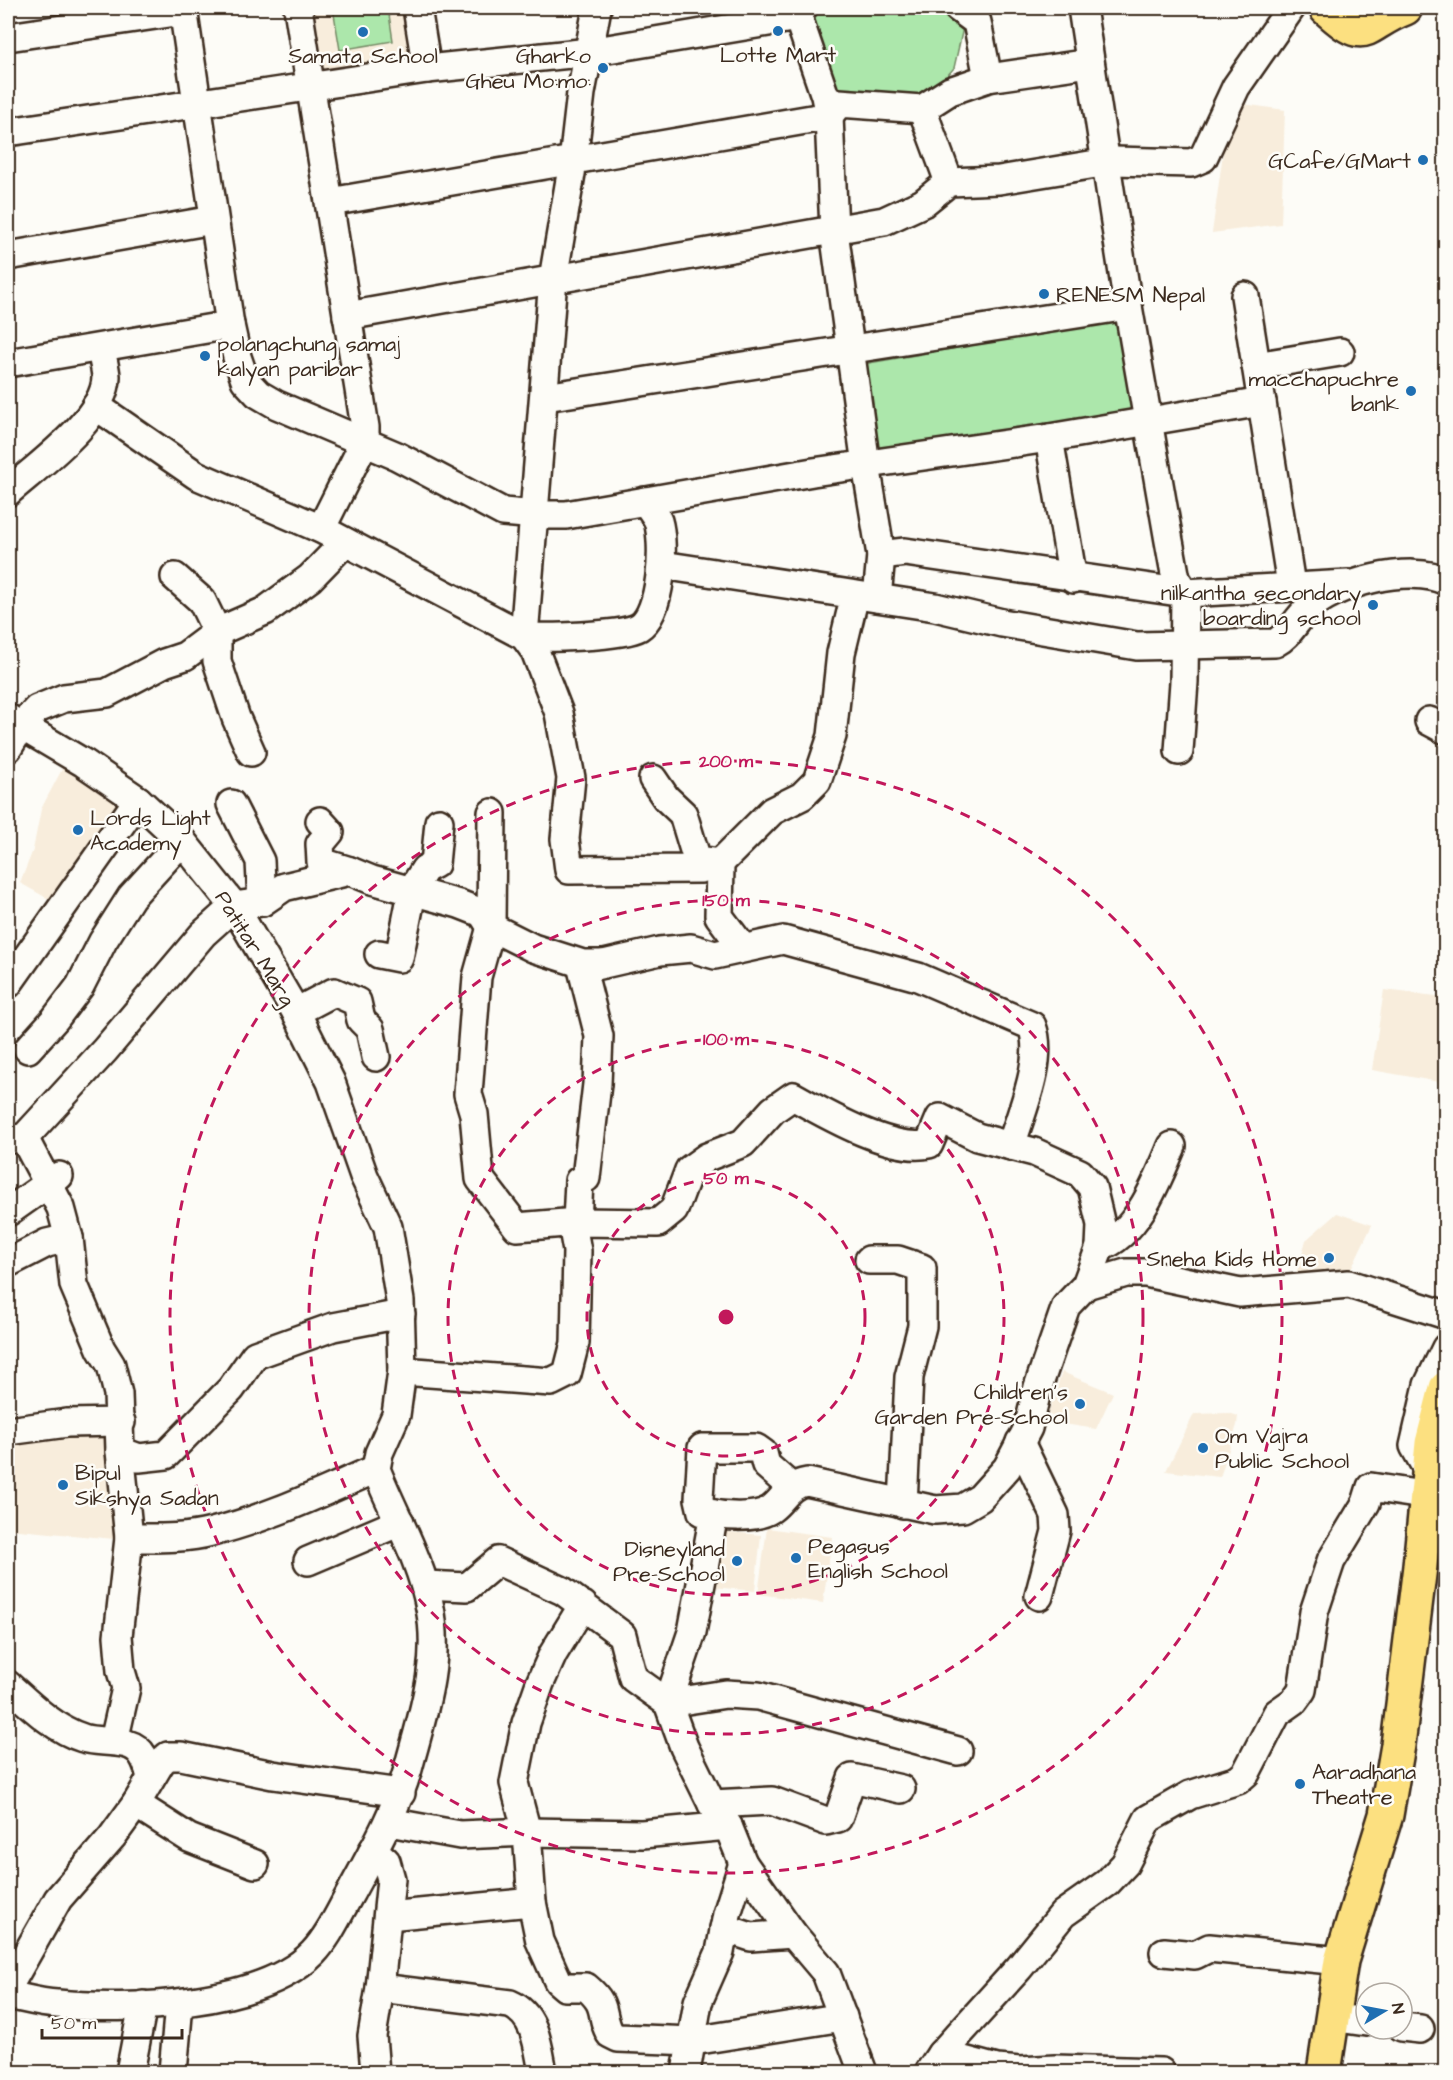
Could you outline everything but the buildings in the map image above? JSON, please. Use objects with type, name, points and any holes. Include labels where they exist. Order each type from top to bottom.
[{"type":"main road","points":[[1326,8],[1347,27],[1361,30],[1405,8]]},
{"type":"main road","points":[[1324,2073],[1341,1961],[1386,1815],[1398,1745],[1432,1443],[1446,1388]]},
{"type":"street","points":[[298,8],[365,427],[365,441],[321,529]]},
{"type":"street","points":[[417,8],[427,69]]},
{"type":"street","points":[[8,132],[427,69],[590,52],[801,12],[829,116],[834,231],[849,351],[881,555],[841,653],[832,736],[817,781],[802,796],[772,811],[720,863],[701,869],[569,870],[565,839],[571,778],[559,713],[535,651],[524,636],[536,515],[553,279],[573,162],[581,93],[590,52],[597,8]]},
{"type":"street","points":[[958,8],[977,22],[988,78]]},
{"type":"street","points":[[1082,8],[1148,420],[1176,579],[1185,593],[1185,646],[1179,751]]},
{"type":"street","points":[[347,316],[884,221],[923,203],[949,182],[999,180],[1106,164],[1191,163],[1203,158],[1236,87],[1292,8]]},
{"type":"street","points":[[8,37],[183,9],[230,325],[245,380],[258,393],[277,405],[365,441],[503,512],[566,515],[813,472],[1049,438],[1262,402]]},
{"type":"street","points":[[330,202],[573,162],[829,116],[839,103],[922,109],[950,92],[988,78],[1090,63]]},
{"type":"street","points":[[922,109],[949,182]]},
{"type":"street","points":[[8,256],[213,220]]},
{"type":"street","points":[[1245,296],[1291,585]]},
{"type":"street","points":[[545,398],[1128,306]]},
{"type":"street","points":[[8,363],[230,325]]},
{"type":"street","points":[[8,492],[77,429],[96,406],[102,395],[106,377],[101,348]]},
{"type":"street","points":[[1256,366],[1341,352]]},
{"type":"street","points":[[96,406],[196,475],[321,529],[524,636],[538,638],[637,628],[644,623],[652,609],[663,555],[657,520],[645,501]]},
{"type":"street","points":[[1049,438],[1073,579]]},
{"type":"street","points":[[8,748],[15,722],[37,709],[64,698],[107,693],[164,663],[185,656],[217,632],[265,611],[310,578],[345,542]]},
{"type":"street","points":[[881,555],[905,552],[1073,579],[1185,593],[1291,585],[1348,584],[1416,573],[1446,581]]},
{"type":"street","points":[[662,566],[935,607],[1002,623],[1137,646],[1275,643],[1285,638],[1307,609],[1348,584]]},
{"type":"street","points":[[175,577],[202,601],[217,632],[217,661],[236,718],[251,752]]},
{"type":"street","name":"Patitar Marg","points":[[15,722],[138,800],[182,841],[234,906],[296,1012],[331,1082],[364,1176],[388,1227],[401,1314],[402,1371],[396,1415],[379,1453],[376,1469]]},
{"type":"street","points":[[653,779],[666,798],[683,814],[697,860],[720,863]]},
{"type":"street","points":[[8,984],[138,800]]},
{"type":"street","points":[[231,804],[260,861],[262,902]]},
{"type":"street","points":[[492,813],[491,927],[477,977],[468,1094],[474,1114],[480,1179],[517,1227],[577,1222],[658,1222],[674,1210],[689,1170],[707,1156],[742,1143],[773,1110],[793,1096],[831,1118],[870,1135],[912,1145],[929,1144],[940,1118],[977,1137],[1034,1152],[1080,1173],[1092,1187],[1101,1225],[1100,1247],[1086,1285],[1066,1306],[1041,1378],[1028,1428],[994,1483],[980,1498],[963,1508],[935,1510],[807,1482],[791,1487],[772,1508],[760,1514],[702,1512],[699,1499],[699,1460],[702,1448],[756,1448],[763,1453],[766,1465],[791,1487]]},
{"type":"street","points":[[321,821],[330,832],[321,844],[321,862],[412,892],[459,904],[482,914],[491,927],[533,948],[583,964],[606,964]]},
{"type":"street","points":[[379,954],[399,958],[412,892],[425,869],[435,864],[439,822]]},
{"type":"street","points":[[28,1049],[80,986],[103,941],[131,897],[182,841]]},
{"type":"street","points":[[720,863],[718,916],[743,948]]},
{"type":"street","points":[[114,1741],[126,1688],[121,1671],[118,1636],[129,1538],[120,1451],[121,1422],[118,1394],[111,1365],[101,1349],[74,1285],[69,1238],[53,1180],[16,1138],[105,1050],[203,934],[234,906],[262,902],[285,887],[350,871]]},
{"type":"street","points":[[402,1371],[550,1382],[567,1374],[575,1343],[577,1251],[573,1229],[577,1222],[579,1181],[586,1178],[597,1084],[599,1036],[582,969],[660,951],[691,948],[715,955],[783,940],[918,977],[1032,1026],[1038,1041],[1036,1060],[1011,1146]]},
{"type":"street","points":[[296,1012],[334,992],[357,1002],[361,1020],[370,1029],[376,1057]]},
{"type":"street","points":[[1100,1247],[1113,1243],[1150,1198],[1172,1146]]},
{"type":"street","points":[[8,1212],[53,1180]]},
{"type":"street","points":[[8,1263],[47,1243],[69,1238]]},
{"type":"street","points":[[869,1260],[898,1260],[922,1269],[922,1326],[909,1377],[903,1504]]},
{"type":"street","points":[[1086,1285],[1136,1273],[1240,1293],[1348,1284],[1446,1315]]},
{"type":"street","points":[[120,1451],[139,1458],[166,1455],[231,1389],[255,1355],[333,1327],[401,1314]]},
{"type":"street","points":[[935,2063],[1019,1968],[1063,1914],[1107,1883],[1125,1864],[1148,1819],[1190,1795],[1238,1780],[1246,1773],[1277,1713],[1294,1701],[1302,1689],[1314,1612],[1331,1561],[1366,1503],[1371,1487],[1429,1485],[1414,1446],[1428,1385],[1446,1348]]},
{"type":"street","points":[[8,1431],[67,1423],[121,1422]]},
{"type":"street","points":[[1020,1442],[1055,1515],[1056,1531],[1039,1596]]},
{"type":"street","points":[[8,1995],[56,2004],[179,2004],[257,1988],[284,1974],[312,1954],[328,1934],[389,1822],[400,1793],[430,1688],[434,1645],[431,1610],[425,1586],[376,1469],[267,1516],[210,1533],[176,1538],[129,1538]]},
{"type":"street","points":[[668,1703],[692,1632],[714,1514]]},
{"type":"street","points":[[308,1561],[400,1522]]},
{"type":"street","points":[[425,1586],[467,1587],[498,1561],[563,1591],[622,1635],[633,1678],[668,1703],[684,1747],[712,1804],[728,1826],[743,1863],[793,1934],[826,1973],[863,2073]]},
{"type":"street","points":[[583,1605],[553,1654],[526,1723],[514,1783],[527,1832],[532,1902],[540,1941],[558,1981],[565,1988],[586,1987],[594,1993],[606,2012],[606,2026],[610,2034],[618,2038],[693,2041],[843,2017]]},
{"type":"street","points":[[8,1685],[41,1714],[67,1730],[83,1738],[114,1741],[134,1748],[142,1754],[151,1777]]},
{"type":"street","points":[[668,1703],[726,1694],[758,1696],[958,1751]]},
{"type":"street","points":[[8,1988],[58,1899],[112,1837],[136,1804],[161,1762],[168,1756],[181,1756],[273,1775],[400,1793]]},
{"type":"street","points":[[712,1804],[772,1801],[826,1821],[838,1818],[852,1778],[901,1789]]},
{"type":"street","points":[[136,1804],[189,1838],[255,1864]]},
{"type":"street","points":[[389,1822],[460,1835],[527,1832],[642,1834],[728,1826]]},
{"type":"street","points":[[373,1850],[390,1868],[388,1916],[372,2036],[375,2073]]},
{"type":"street","points":[[686,2073],[699,2002],[720,1952],[724,1928],[743,1863]]},
{"type":"street","points":[[388,1916],[532,1902]]},
{"type":"street","points":[[724,1928],[751,1938],[793,1934]]},
{"type":"street","points":[[1164,1952],[1195,1955],[1209,1947],[1341,1961]]},
{"type":"street","points":[[380,1988],[510,2004],[521,2009],[533,2030],[543,2073]]},
{"type":"street","points":[[172,2073],[179,2004]]},
{"type":"street","points":[[130,2073],[143,2005]]},
{"type":"street","points":[[1331,2017],[1354,2020]]},
{"type":"street","points":[[935,2063],[1020,2071],[1077,2069],[1161,2073]]},
{"type":"shaded area","name":"Samata School","points":[[310,8],[409,8],[417,56],[321,72]]},
{"type":"shaded area","points":[[1230,102],[1285,110],[1281,224],[1212,233]]},
{"type":"shaded area","name":"Lords Light Academy","points":[[68,758],[132,804],[96,876],[74,864],[54,902],[20,883],[33,850],[41,809]]},
{"type":"shaded area","points":[[1384,990],[1445,997],[1445,1083],[1372,1070]]},
{"type":"shaded area","name":"Sneha Kids Home","points":[[1337,1213],[1372,1225],[1347,1277],[1296,1275],[1306,1240]]},
{"type":"shaded area","name":"Children's Garden Pre-School","points":[[1062,1372],[1113,1393],[1096,1429],[1064,1424],[1048,1414]]},
{"type":"shaded area","name":"Om Vajra Public School","points":[[1229,1413],[1238,1416],[1237,1425],[1220,1477],[1166,1471],[1194,1414]]},
{"type":"shaded area","name":"Bipul Sikshya Sadan","points":[[113,1426],[125,1540],[8,1529],[8,1442]]},
{"type":"shaded area","name":"Pegasus English School","points":[[767,1528],[832,1537],[823,1603],[758,1594]]},
{"type":"shaded area","name":"Disneyland Pre-School","points":[[719,1531],[761,1535],[755,1591],[713,1587]]},
{"type":"green space","points":[[333,8],[388,8],[393,41],[340,50]]},
{"type":"green space","points":[[811,8],[941,8],[959,15],[963,28],[954,68],[920,107],[834,90],[808,30]]},
{"type":"green space","points":[[1125,319],[1140,419],[872,457],[863,364]]},
{"type":"place","name":"Lotte Mart","points":[[778,31]]},
{"type":"place","name":"Samata School","points":[[363,32]]},
{"type":"place","name":"Gharko Gheu Mo:mo:","points":[[603,68]]},
{"type":"place","name":"GCafe/GMart","points":[[1423,160]]},
{"type":"place","name":"RENESM Nepal","points":[[1044,294]]},
{"type":"place","name":"polangchung samaj kalyan paribar","points":[[205,356]]},
{"type":"place","name":"macchapuchre bank","points":[[1411,391]]},
{"type":"place","name":"nilkantha secondary boarding school","points":[[1373,605]]},
{"type":"place","name":"Lords Light Academy","points":[[78,830]]},
{"type":"place","name":"Sneha Kids Home","points":[[1329,1258]]},
{"type":"place","name":"Children's Garden Pre-School","points":[[1080,1404]]},
{"type":"place","name":"Om Vajra Public School","points":[[1203,1448]]},
{"type":"place","name":"Bipul Sikshya Sadan","points":[[63,1485]]},
{"type":"place","name":"Pegasus English School","points":[[796,1558]]},
{"type":"place","name":"Disneyland Pre-School","points":[[737,1561]]},
{"type":"place","name":"Aaradhana Theatre","points":[[1300,1784]]}]
